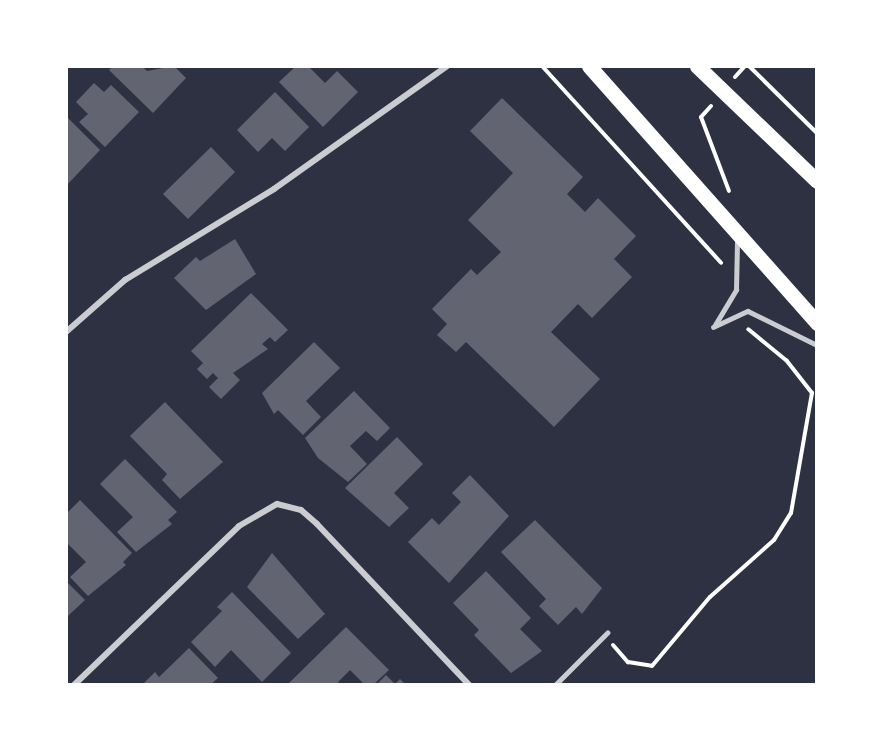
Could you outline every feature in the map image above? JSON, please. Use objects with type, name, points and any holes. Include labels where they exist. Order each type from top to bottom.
[{"type":"main road","points":[[589,66],[817,323]]},
{"type":"main road","points":[[698,66],[817,181]]},
{"type":"street","points":[[66,332],[125,280],[274,189],[447,66]]},
{"type":"street","points":[[74,685],[239,526],[277,504],[301,510],[317,525],[469,685]]},
{"type":"lane","points":[[736,234],[740,274],[731,299],[713,327],[737,315],[760,314],[817,345]]},
{"type":"lane","points":[[555,685],[607,633]]},
{"type":"path","points":[[543,66],[693,227],[721,263],[731,299]]},
{"type":"path","points":[[693,227],[730,192],[701,117],[747,66],[817,133]]},
{"type":"path","points":[[607,633],[616,653],[628,662],[652,666],[710,597],[774,540],[791,513],[812,393],[737,315]]},
{"type":"building","points":[[113,66],[142,66],[147,71],[174,66],[186,78],[153,113],[109,70]]},
{"type":"building","points":[[296,66],[308,66],[325,83],[337,71],[358,92],[323,127],[279,82]]},
{"type":"building","points":[[94,83],[104,92],[111,85],[139,112],[105,147],[79,122],[88,114],[76,102]]},
{"type":"building","points":[[275,92],[309,127],[285,151],[272,138],[258,152],[237,130]]},
{"type":"building","points":[[502,98],[583,177],[567,194],[585,212],[598,198],[636,236],[614,259],[632,277],[592,318],[578,304],[551,332],[600,379],[554,427],[466,342],[456,352],[437,335],[447,324],[432,309],[471,269],[477,275],[501,252],[468,220],[513,173],[470,131]]},
{"type":"building","points":[[66,116],[100,150],[66,186]]},
{"type":"building","points":[[211,147],[235,172],[188,219],[163,194]]},
{"type":"building","points":[[235,239],[256,274],[206,310],[174,278],[196,257],[200,261]]},
{"type":"building","points":[[251,293],[288,330],[275,342],[270,337],[262,344],[268,349],[233,373],[240,380],[221,399],[209,387],[218,378],[213,373],[207,379],[197,369],[203,363],[191,351]]},
{"type":"building","points":[[314,342],[340,368],[306,401],[321,417],[303,435],[278,410],[274,414],[262,393]]},
{"type":"building","points":[[354,391],[390,428],[377,441],[366,431],[350,446],[367,464],[348,482],[318,458],[305,438]]},
{"type":"building","points":[[165,402],[223,462],[180,499],[162,480],[167,474],[130,436]]},
{"type":"building","points":[[397,437],[423,464],[394,493],[409,508],[389,527],[345,488]]},
{"type":"building","points":[[125,459],[177,512],[168,520],[172,524],[136,552],[117,532],[133,517],[100,484]]},
{"type":"building","points":[[470,475],[509,516],[449,583],[408,542],[432,518],[439,525],[461,502],[452,493]]},
{"type":"building","points":[[80,500],[132,553],[123,562],[126,565],[88,596],[70,577],[86,562],[66,542],[66,514]]},
{"type":"building","points":[[535,520],[602,588],[582,614],[576,607],[558,625],[539,606],[546,599],[501,552]]},
{"type":"building","points":[[272,553],[325,614],[298,639],[247,587]]},
{"type":"building","points":[[486,571],[531,618],[520,629],[542,651],[511,673],[474,635],[479,630],[453,603]]},
{"type":"building","points":[[66,581],[85,600],[68,616],[66,614]]},
{"type":"building","points":[[232,592],[291,653],[262,682],[231,650],[215,667],[191,642],[222,611],[217,607]]},
{"type":"building","points":[[346,627],[389,670],[373,685],[365,685],[350,670],[338,682],[341,685],[287,685]]},
{"type":"building","points":[[189,648],[218,678],[210,685],[142,685],[155,672],[159,677]]},
{"type":"building","points":[[386,675],[395,684],[400,679],[406,685],[376,685]]}]
